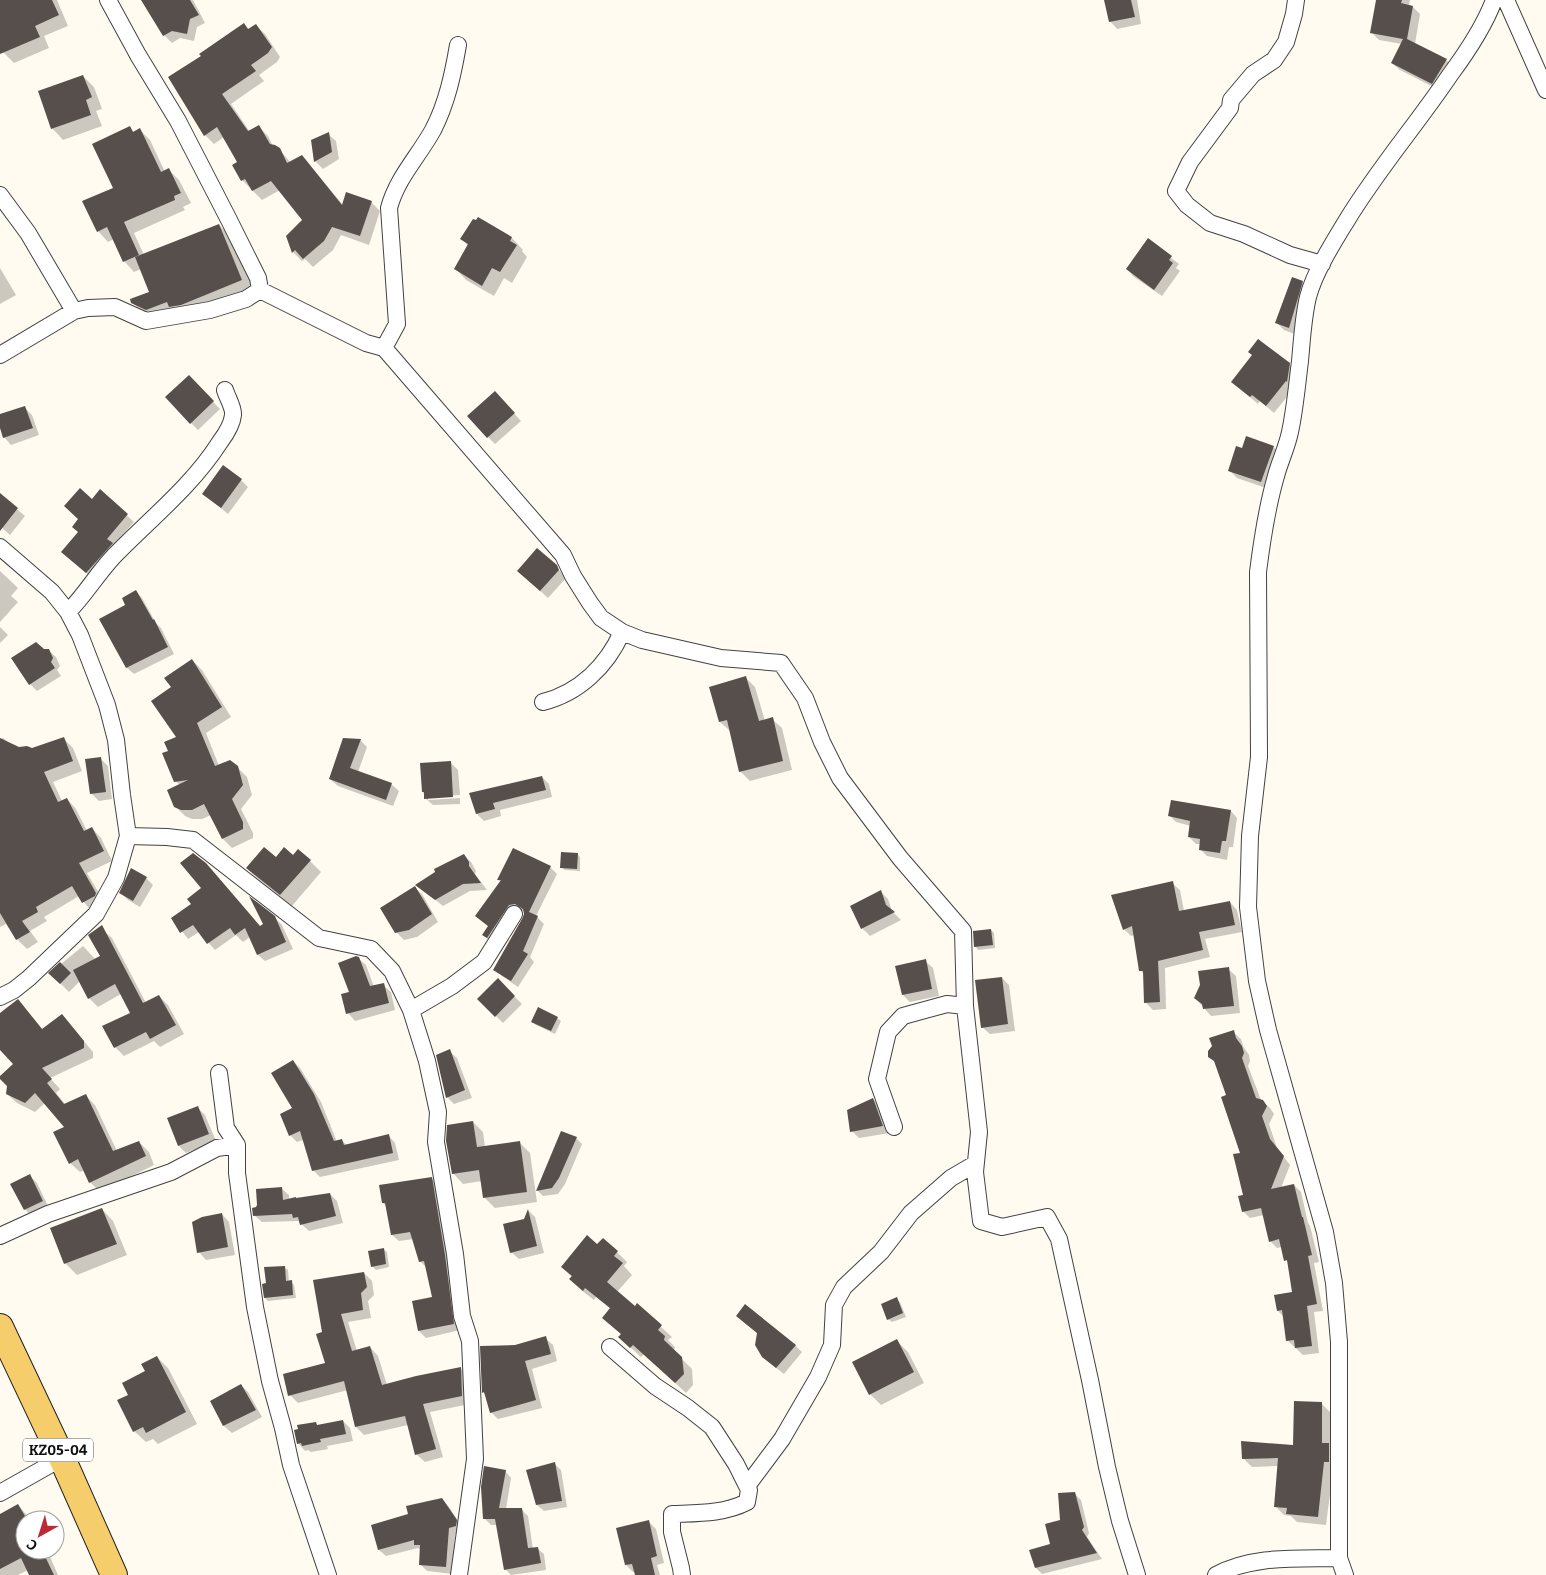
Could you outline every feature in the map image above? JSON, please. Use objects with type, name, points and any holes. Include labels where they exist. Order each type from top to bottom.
[{"type":"main road","name":"KZ05-04","points":[[0,1327],[62,1458],[114,1575]]},
{"type":"street","points":[[108,0],[138,55],[178,121],[258,278],[260,290]]},
{"type":"street","points":[[1296,0],[1286,42],[1274,60],[1253,74],[1231,100],[1230,108],[1190,162],[1176,191],[1187,205],[1210,223],[1244,234],[1290,255],[1322,264]]},
{"type":"street","points":[[1344,1575],[1339,1558],[1339,1342],[1334,1283],[1325,1232],[1266,1020],[1257,981],[1248,907],[1250,836],[1260,757],[1259,564],[1276,475],[1290,436],[1308,295],[1322,264],[1348,219],[1384,164],[1405,139],[1466,53],[1480,30],[1494,0]]},
{"type":"street","points":[[1506,0],[1546,90]]},
{"type":"street","points":[[384,348],[397,324],[389,208],[393,192],[432,130],[446,102],[458,44]]},
{"type":"street","points":[[0,195],[28,232],[74,311]]},
{"type":"street","points":[[0,355],[74,311],[88,308],[115,307],[146,321],[210,310],[246,299],[260,290]]},
{"type":"street","points":[[260,290],[366,343],[384,348],[563,555],[573,576],[601,618],[622,632],[642,640],[721,658],[781,663],[805,698],[822,742],[840,778],[900,858],[963,931],[965,1006],[979,1132],[975,1172],[982,1221],[1002,1227],[1047,1217],[1059,1239],[1107,1468],[1120,1521],[1137,1575]]},
{"type":"street","points":[[68,612],[82,598],[97,575],[114,556],[204,466],[229,428],[234,413],[225,390]]},
{"type":"street","points":[[0,547],[52,592],[68,612],[84,643],[107,705],[116,740],[128,836],[116,878],[96,914],[77,930],[29,978],[14,990],[0,997]]},
{"type":"street","points":[[543,702],[560,698],[582,685],[615,648],[622,632]]},
{"type":"street","points":[[128,836],[193,840],[318,938],[371,949],[392,971],[411,1010],[427,1061],[438,1112],[436,1142],[455,1254],[462,1316],[470,1341],[474,1459],[459,1575]]},
{"type":"street","points":[[411,1010],[452,986],[484,962],[514,914]]},
{"type":"street","points":[[894,1127],[877,1079],[888,1032],[903,1016],[947,1004],[965,1006]]},
{"type":"street","points":[[219,1072],[226,1128],[238,1145],[238,1173],[255,1307],[268,1372],[291,1465],[328,1575]]},
{"type":"street","points":[[0,1236],[48,1214],[171,1172],[217,1148],[238,1145]]},
{"type":"street","points":[[747,1486],[782,1439],[818,1377],[832,1346],[834,1305],[844,1287],[881,1252],[911,1213],[951,1178],[975,1164]]},
{"type":"street","points":[[610,1347],[655,1386],[712,1427],[736,1464],[749,1490],[747,1502],[737,1507],[705,1513],[672,1514],[672,1532],[682,1575]]},
{"type":"street","points":[[0,1493],[62,1458]]},
{"type":"street","points":[[1216,1575],[1237,1565],[1255,1560],[1339,1558]]},
{"type":"building","points":[[0,0],[52,0],[59,15],[35,26],[40,37],[0,54]]},
{"type":"building","points":[[141,0],[190,0],[199,15],[190,19],[187,34],[172,31],[163,36]]},
{"type":"building","points":[[1104,0],[1131,0],[1135,17],[1109,22]]},
{"type":"building","points":[[1376,0],[1402,0],[1401,3],[1413,6],[1407,39],[1447,59],[1432,84],[1391,63],[1403,39],[1370,33]]},
{"type":"building","points":[[244,23],[248,29],[256,24],[272,47],[268,53],[251,65],[256,71],[222,94],[248,131],[259,125],[270,144],[280,148],[287,163],[302,155],[342,205],[346,192],[372,201],[360,236],[332,227],[324,241],[303,259],[295,250],[292,253],[286,236],[302,220],[271,181],[252,191],[245,179],[241,181],[232,165],[237,162],[217,127],[204,136],[168,77],[201,56],[199,54]]},
{"type":"building","points":[[83,75],[92,97],[86,100],[91,115],[51,129],[38,91]]},
{"type":"building","points":[[130,126],[133,132],[140,128],[161,172],[169,168],[181,193],[174,196],[175,200],[124,222],[139,255],[123,262],[107,227],[97,232],[82,201],[113,188],[92,144]]},
{"type":"building","points":[[329,132],[332,152],[314,162],[311,140]]},
{"type":"building","points":[[478,217],[512,237],[510,241],[517,245],[500,272],[492,268],[482,286],[454,269],[468,244],[460,239],[473,219],[476,220]]},
{"type":"building","points":[[219,224],[242,280],[181,305],[169,307],[167,302],[146,310],[131,303],[130,299],[149,292],[135,257]]},
{"type":"building","points":[[1148,238],[1172,256],[1169,260],[1173,263],[1154,290],[1126,269]]},
{"type":"building","points":[[1292,277],[1303,281],[1289,328],[1275,323]]},
{"type":"building","points":[[1258,339],[1290,363],[1287,382],[1266,406],[1252,395],[1250,397],[1231,382],[1252,355],[1248,352]]},
{"type":"building","points":[[189,375],[214,401],[190,424],[165,397]]},
{"type":"building","points":[[495,391],[515,413],[487,438],[467,416]]},
{"type":"building","points":[[25,406],[33,428],[3,438],[0,428],[0,414]]},
{"type":"building","points":[[1246,436],[1274,446],[1261,482],[1228,471],[1236,446],[1242,448]]},
{"type":"building","points":[[223,465],[242,479],[221,508],[202,494]]},
{"type":"building","points":[[80,488],[92,499],[100,489],[128,514],[107,539],[113,543],[86,573],[61,552],[78,532],[72,527],[78,519],[64,506]]},
{"type":"building","points":[[0,493],[18,508],[0,531]]},
{"type":"building","points":[[537,548],[557,565],[559,570],[540,591],[517,571]]},
{"type":"building","points":[[136,590],[168,647],[126,668],[99,619],[125,605],[122,598]]},
{"type":"building","points":[[36,642],[44,649],[49,649],[53,658],[51,662],[55,668],[29,685],[11,658]]},
{"type":"building","points":[[192,659],[222,707],[197,723],[215,766],[230,760],[238,766],[243,785],[232,799],[243,822],[243,829],[222,839],[204,804],[192,810],[181,810],[174,807],[167,790],[188,780],[174,782],[162,753],[168,751],[164,742],[176,737],[151,701],[171,687],[164,678]]},
{"type":"building","points":[[746,676],[759,721],[773,717],[783,761],[739,772],[727,720],[719,722],[709,687]]},
{"type":"building","points":[[64,737],[73,761],[44,772],[58,802],[67,798],[84,831],[92,827],[104,851],[79,863],[96,893],[95,896],[82,903],[72,886],[36,907],[38,912],[22,921],[30,932],[16,940],[0,913],[0,738],[19,747],[27,746],[32,748]]},
{"type":"building","points":[[343,738],[361,739],[350,768],[392,783],[386,800],[329,779]]},
{"type":"building","points":[[101,757],[106,792],[90,794],[85,759]]},
{"type":"building","points":[[451,761],[453,797],[424,799],[420,763]]},
{"type":"building","points":[[542,776],[546,790],[493,803],[495,809],[476,814],[469,793]]},
{"type":"building","points":[[1171,800],[1231,810],[1226,841],[1222,841],[1220,853],[1199,850],[1200,839],[1188,837],[1190,821],[1168,816]]},
{"type":"building","points":[[264,847],[276,857],[284,847],[293,855],[298,849],[311,860],[280,895],[246,868]]},
{"type":"building","points":[[513,848],[551,866],[529,912],[538,916],[523,951],[528,954],[511,981],[493,970],[522,919],[523,909],[515,904],[509,905],[487,938],[482,935],[488,926],[475,916],[501,880],[497,880]]},
{"type":"building","points":[[561,852],[578,853],[577,869],[560,868]]},
{"type":"building","points":[[193,853],[206,863],[260,926],[263,924],[249,896],[275,916],[286,942],[257,955],[245,928],[235,935],[230,928],[207,944],[193,925],[180,933],[171,918],[191,904],[187,899],[201,888],[180,863]]},
{"type":"building","points":[[464,854],[469,862],[469,866],[481,883],[463,884],[435,900],[415,885],[435,872],[434,869]]},
{"type":"building","points":[[131,868],[147,877],[133,901],[119,893]]},
{"type":"building","points":[[1173,881],[1179,911],[1230,901],[1235,925],[1199,932],[1203,950],[1158,961],[1160,1002],[1144,1003],[1143,971],[1139,971],[1132,926],[1123,930],[1111,895]]},
{"type":"building","points":[[415,886],[432,914],[409,930],[395,933],[380,908]]},
{"type":"building","points":[[881,890],[886,905],[895,912],[861,929],[850,906]]},
{"type":"building","points":[[102,925],[143,1003],[159,995],[176,1025],[150,1039],[146,1032],[114,1048],[102,1026],[130,1013],[115,984],[88,999],[73,970],[100,956],[88,935]]},
{"type":"building","points":[[991,929],[993,945],[974,947],[973,931]]},
{"type":"building","points":[[356,956],[359,957],[370,986],[384,983],[389,1003],[346,1014],[341,994],[349,992],[338,963]]},
{"type":"building","points":[[926,959],[932,989],[902,995],[895,966]]},
{"type":"building","points":[[60,962],[71,973],[60,984],[48,973]]},
{"type":"building","points":[[1229,967],[1234,1006],[1203,1009],[1202,1004],[1194,998],[1200,985],[1198,971]]},
{"type":"building","points":[[1002,977],[1008,1024],[981,1028],[975,980]]},
{"type":"building","points":[[498,978],[515,996],[495,1017],[477,999]]},
{"type":"building","points":[[18,999],[42,1029],[62,1014],[84,1041],[84,1048],[42,1068],[52,1079],[47,1083],[64,1104],[86,1094],[113,1151],[139,1141],[146,1156],[89,1183],[78,1159],[69,1164],[53,1132],[64,1127],[35,1093],[25,1103],[6,1094],[7,1086],[0,1079],[0,1076],[13,1064],[0,1050],[0,1013]]},
{"type":"building","points":[[538,1007],[558,1017],[551,1031],[531,1022]]},
{"type":"building","points":[[1234,1030],[1236,1038],[1242,1046],[1244,1053],[1242,1058],[1256,1098],[1263,1100],[1267,1106],[1262,1116],[1270,1139],[1284,1156],[1271,1189],[1294,1184],[1303,1217],[1312,1255],[1308,1256],[1317,1304],[1307,1306],[1312,1346],[1295,1348],[1294,1340],[1286,1341],[1282,1310],[1277,1311],[1274,1295],[1292,1292],[1287,1260],[1284,1261],[1279,1239],[1269,1242],[1261,1208],[1242,1212],[1238,1196],[1243,1195],[1233,1154],[1240,1153],[1221,1097],[1226,1095],[1214,1061],[1208,1057],[1208,1051],[1212,1046],[1209,1038]]},
{"type":"building","points":[[450,1049],[465,1090],[446,1098],[436,1055]]},
{"type":"building","points":[[293,1060],[314,1094],[334,1141],[342,1139],[344,1145],[389,1134],[393,1153],[312,1171],[300,1131],[289,1136],[280,1114],[292,1108],[271,1073]]},
{"type":"building","points":[[873,1098],[883,1126],[850,1132],[847,1110]]},
{"type":"building","points":[[198,1106],[209,1134],[178,1146],[167,1118]]},
{"type":"building","points":[[473,1121],[477,1147],[520,1141],[527,1192],[483,1198],[479,1170],[452,1174],[446,1141],[447,1125]]},
{"type":"building","points":[[561,1131],[577,1137],[559,1178],[552,1188],[536,1191]]},
{"type":"building","points":[[30,1174],[43,1201],[24,1210],[10,1184]]},
{"type":"building","points":[[432,1177],[454,1324],[418,1331],[412,1301],[432,1297],[424,1261],[419,1262],[410,1232],[391,1235],[385,1203],[382,1203],[379,1185]]},
{"type":"building","points":[[282,1187],[283,1200],[330,1193],[336,1216],[300,1225],[298,1217],[293,1218],[292,1214],[253,1216],[252,1208],[257,1205],[256,1189]]},
{"type":"building","points":[[102,1208],[117,1244],[64,1264],[50,1228]]},
{"type":"building","points":[[528,1209],[537,1246],[510,1253],[503,1224],[524,1219]]},
{"type":"building","points":[[222,1213],[228,1247],[197,1253],[192,1222],[202,1217]]},
{"type":"building","points":[[587,1235],[597,1244],[603,1238],[618,1251],[614,1256],[623,1263],[607,1282],[635,1306],[637,1303],[662,1325],[658,1330],[665,1336],[664,1340],[682,1357],[684,1374],[675,1383],[633,1345],[630,1348],[618,1337],[621,1334],[602,1318],[610,1308],[585,1288],[583,1291],[569,1279],[572,1276],[561,1267]]},
{"type":"building","points":[[384,1248],[386,1264],[371,1267],[368,1251]]},
{"type":"building","points":[[285,1266],[286,1281],[292,1280],[293,1295],[264,1298],[262,1284],[266,1283],[264,1267]]},
{"type":"building","points":[[364,1272],[367,1287],[361,1293],[363,1310],[341,1314],[352,1351],[370,1346],[382,1385],[461,1367],[462,1396],[423,1404],[436,1449],[415,1455],[405,1416],[355,1427],[344,1381],[288,1396],[283,1374],[325,1363],[316,1334],[322,1332],[313,1280]]},
{"type":"building","points":[[897,1297],[903,1313],[887,1320],[881,1304]]},
{"type":"building","points":[[745,1304],[796,1345],[776,1368],[762,1357],[755,1345],[757,1333],[736,1316]]},
{"type":"building","points":[[546,1336],[551,1354],[525,1361],[536,1400],[490,1413],[484,1392],[482,1393],[480,1346],[515,1345]]},
{"type":"building","points":[[897,1339],[914,1372],[869,1395],[852,1362]]},
{"type":"building","points":[[157,1356],[186,1412],[146,1433],[143,1427],[133,1432],[117,1400],[128,1395],[122,1383],[145,1371],[141,1364]]},
{"type":"building","points":[[241,1384],[256,1410],[223,1426],[210,1401]]},
{"type":"building","points":[[1294,1401],[1322,1402],[1322,1443],[1329,1443],[1329,1462],[1324,1462],[1318,1517],[1286,1514],[1287,1508],[1274,1507],[1278,1458],[1242,1459],[1241,1441],[1293,1445]]},
{"type":"building","points":[[343,1420],[346,1434],[320,1439],[321,1442],[302,1446],[301,1443],[297,1444],[294,1430],[298,1429],[297,1425],[316,1422],[317,1425]]},
{"type":"building","points":[[555,1462],[562,1501],[536,1505],[526,1470]]},
{"type":"building","points":[[484,1466],[506,1470],[499,1508],[522,1508],[528,1548],[538,1547],[541,1563],[504,1570],[495,1519],[483,1519],[481,1487]]},
{"type":"building","points":[[1075,1492],[1084,1527],[1082,1530],[1097,1553],[1035,1568],[1029,1550],[1050,1544],[1045,1524],[1060,1520],[1058,1493]]},
{"type":"building","points":[[442,1498],[457,1520],[456,1526],[449,1528],[446,1567],[419,1565],[420,1545],[414,1545],[414,1540],[378,1550],[371,1525],[408,1514],[406,1506]]},
{"type":"building","points":[[18,1504],[22,1510],[15,1510],[15,1560],[17,1560],[0,1569],[0,1514]]},
{"type":"building","points":[[649,1520],[657,1556],[651,1558],[655,1575],[635,1575],[632,1564],[625,1565],[616,1528]]},
{"type":"building","points":[[22,1560],[47,1560],[54,1575],[29,1575]]}]
